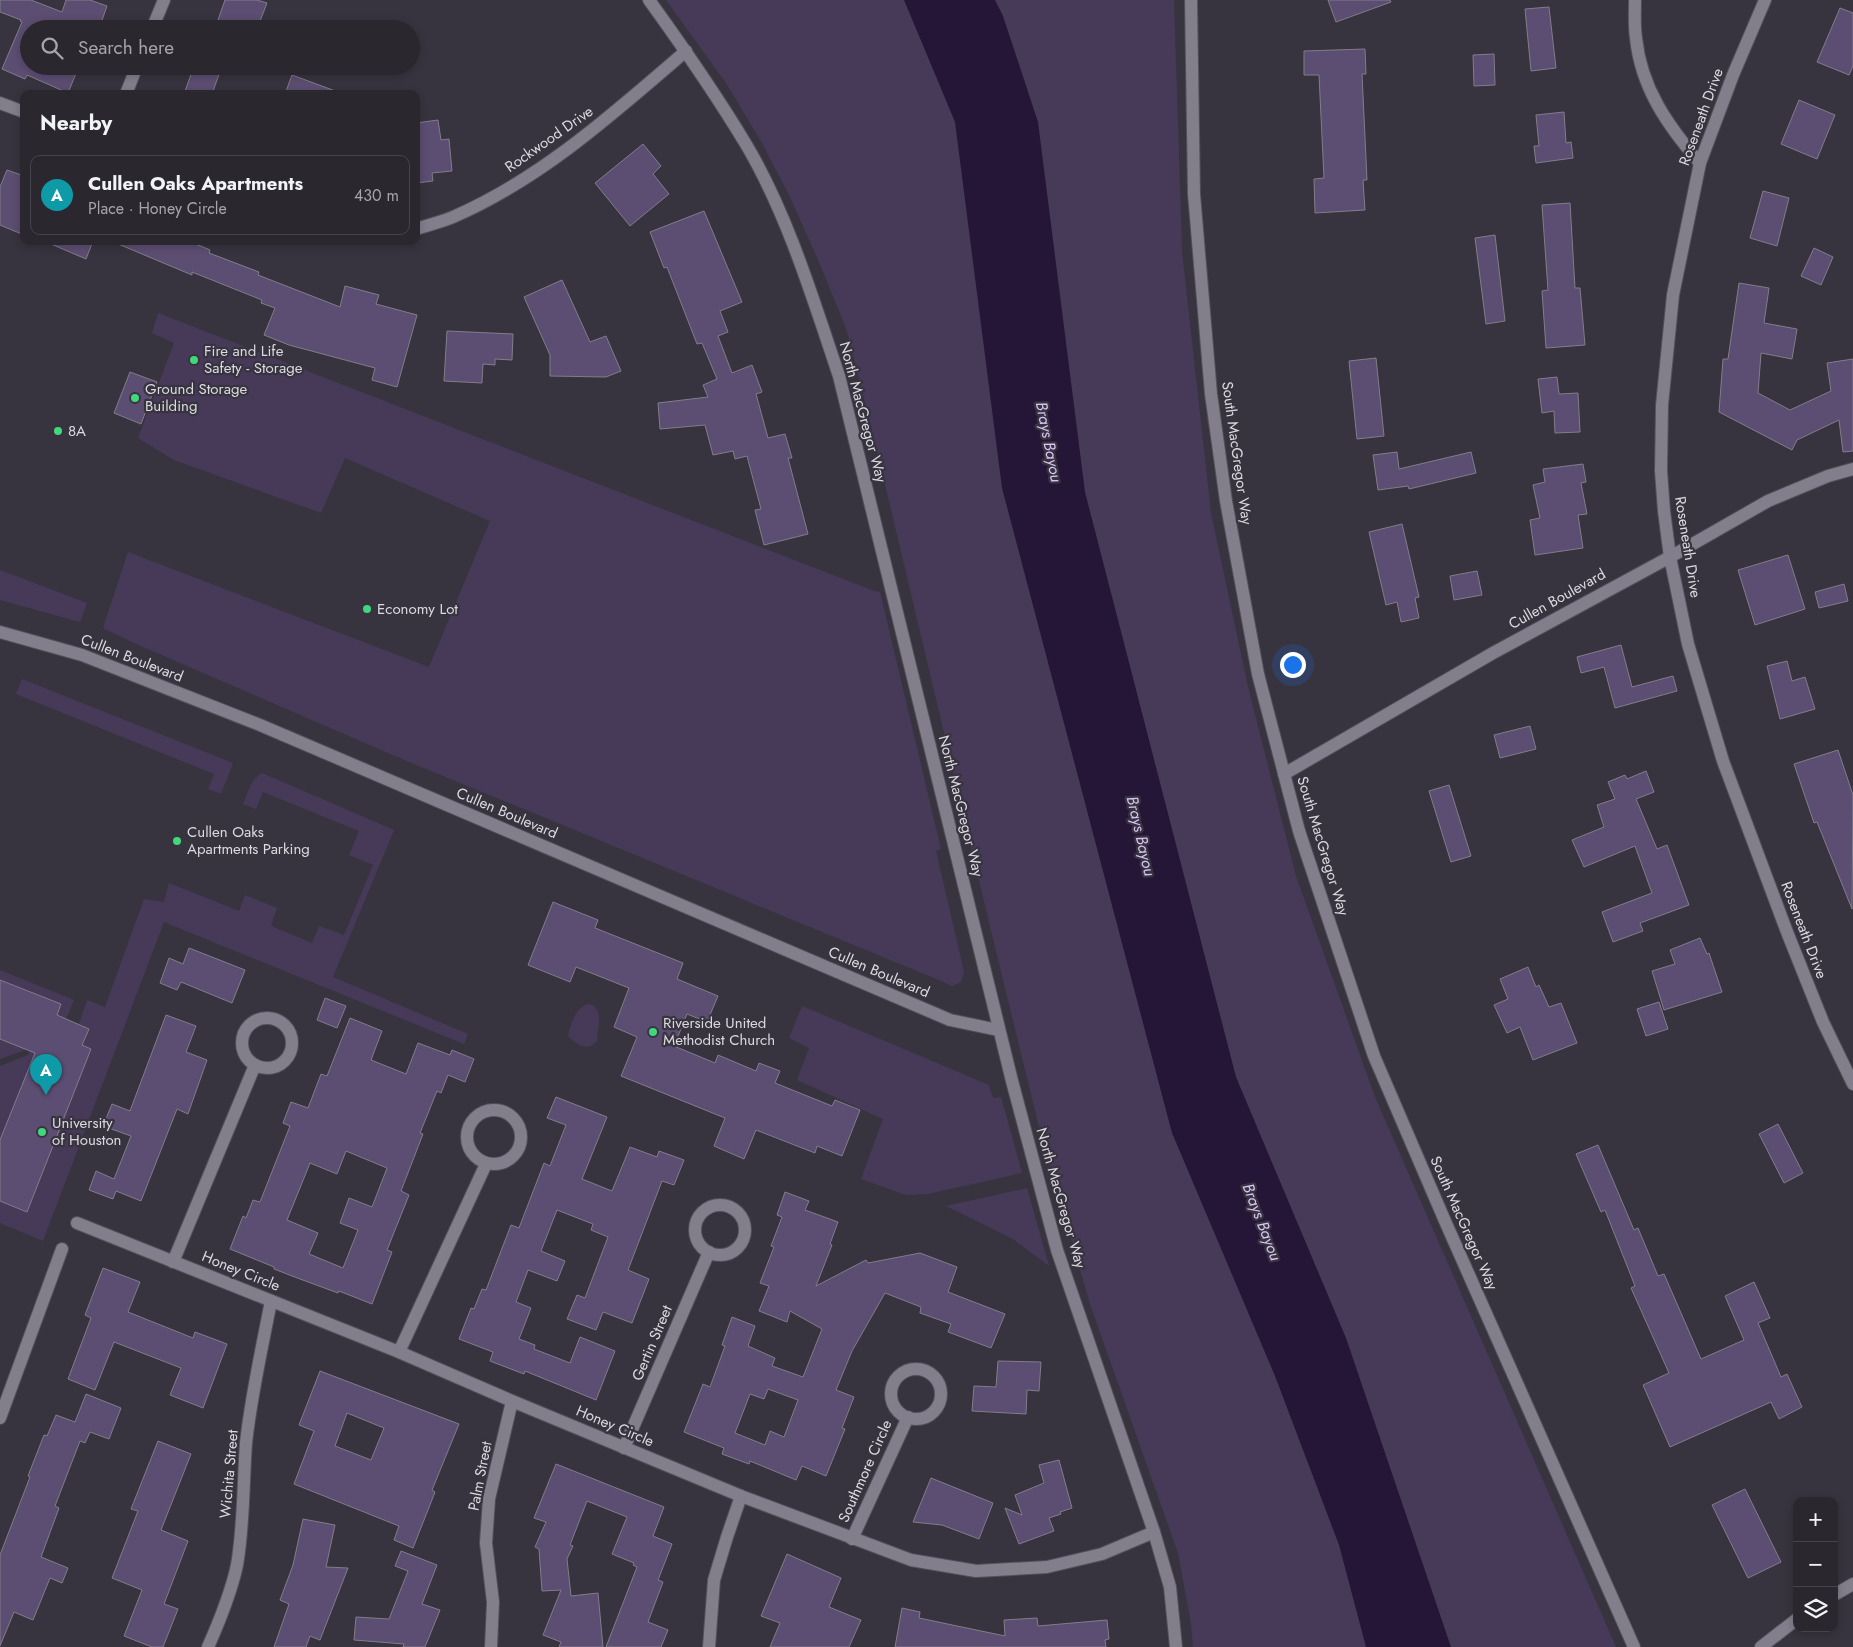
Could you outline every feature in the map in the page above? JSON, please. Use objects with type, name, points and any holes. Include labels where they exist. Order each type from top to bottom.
[{"type":"street","points":[[156,20],[164,0]]},
{"type":"street","name":"North MacGregor Way","points":[[649,0],[686,51],[747,147],[773,198],[808,282],[839,376],[998,1030],[1057,1250],[1154,1532],[1170,1587],[1176,1647]]},
{"type":"street","name":"South MacGregor Way","points":[[1191,0],[1194,194],[1211,394],[1226,501],[1258,674],[1299,831],[1374,1056],[1634,1647]]},
{"type":"street","points":[[1635,0],[1636,38],[1643,74],[1654,100],[1674,133],[1700,163]]},
{"type":"street","name":"Roseneath Drive","points":[[1765,0],[1733,75],[1700,163],[1673,295],[1662,405],[1661,471],[1664,511],[1670,557],[1688,644],[1723,761],[1786,932],[1823,1022],[1853,1084]]},
{"type":"street","name":"Rockwood Drive","points":[[420,228],[452,218],[494,197],[528,176],[588,134],[686,51]]},
{"type":"street","points":[[128,90],[133,75]]},
{"type":"street","points":[[0,103],[20,110]]},
{"type":"street","name":"Cullen Boulevard","points":[[1284,774],[1493,653],[1670,557],[1768,501],[1828,476],[1853,469]]},
{"type":"street","name":"Cullen Boulevard","points":[[0,632],[82,655],[260,725],[950,1020],[998,1030]]},
{"type":"street","points":[[174,1262],[255,1065]]},
{"type":"street","points":[[495,1110],[511,1117],[517,1124],[520,1132],[520,1142],[518,1150],[512,1158],[495,1165],[486,1164],[472,1154],[466,1137],[472,1121],[478,1115],[486,1111],[495,1110]]},
{"type":"street","points":[[399,1352],[486,1164]]},
{"type":"street","name":"Honey Circle","points":[[77,1223],[399,1352],[741,1496],[911,1560],[976,1570],[1047,1567],[1102,1554],[1154,1532]]},
{"type":"street","points":[[0,1418],[62,1249]]},
{"type":"street","name":"Gertin Street","points":[[624,1448],[709,1252]]},
{"type":"street","name":"Wichita Street","points":[[208,1647],[223,1613],[236,1565],[243,1515],[246,1442],[258,1365],[271,1301]]},
{"type":"street","name":"Palm Street","points":[[491,1647],[493,1602],[486,1543],[489,1499],[512,1401]]},
{"type":"street","name":"Southmore Circle","points":[[852,1539],[908,1417]]},
{"type":"street","points":[[709,1647],[714,1580],[741,1496]]},
{"type":"street","points":[[1838,1593],[1853,1584]]},
{"type":"street","points":[[1761,1647],[1793,1622]]},
{"type":"shaded area","points":[[666,0],[1174,0],[1182,251],[1211,513],[1248,687],[1296,876],[1375,1097],[1616,1647],[1193,1647],[1191,1623],[1178,1553],[1090,1304],[1042,1139],[846,328],[790,197],[762,143],[726,83]]},
{"type":"shaded area","points":[[158,313],[880,592],[941,849],[936,851],[964,972],[961,982],[952,986],[402,759],[103,628],[128,552],[429,667],[490,521],[345,458],[321,513],[174,460],[138,438],[174,343],[152,333]]},
{"type":"shaded area","points":[[0,570],[87,603],[80,622],[0,600]]},
{"type":"shaded area","points":[[22,679],[233,763],[221,794],[208,789],[214,774],[16,694]]},
{"type":"shaded area","points":[[262,773],[394,830],[333,977],[468,1034],[464,1044],[164,922],[43,1241],[0,1223],[0,1201],[27,1212],[91,1049],[82,1045],[88,1029],[79,1024],[87,1000],[105,1007],[144,899],[164,902],[169,883],[239,911],[245,895],[277,908],[271,926],[312,943],[319,926],[344,935],[373,865],[349,855],[359,831],[263,792],[256,809],[243,804],[252,783]]},
{"type":"shaded area","points":[[0,970],[74,1000],[66,1019],[57,1016],[61,1004],[0,980]]},
{"type":"shaded area","points":[[584,1005],[594,1006],[599,1014],[599,1025],[597,1041],[586,1047],[568,1036],[577,1012]]},
{"type":"shaded area","points":[[802,1006],[989,1085],[993,1098],[1001,1097],[1022,1173],[928,1194],[906,1195],[861,1179],[883,1119],[797,1080],[809,1048],[789,1038]]},
{"type":"shaded area","points":[[32,1032],[25,1050],[0,1059],[0,1039]]},
{"type":"shaded area","points":[[36,1038],[40,1040],[0,1140],[0,1066],[28,1055]]},
{"type":"shaded area","points":[[1027,1188],[1049,1266],[1013,1239],[946,1206]]},
{"type":"water","name":"Brays Bayou","points":[[904,0],[995,0],[1003,16],[1038,122],[1085,492],[1236,1077],[1346,1338],[1451,1647],[1366,1647],[1339,1545],[1275,1376],[1172,1133],[1002,488],[955,122]]},
{"type":"building","points":[[0,0],[31,0],[62,12],[66,0],[90,0],[107,6],[102,20],[21,20],[0,12]]},
{"type":"building","points":[[225,0],[257,0],[267,3],[260,20],[218,20]]},
{"type":"building","points":[[1328,0],[1390,0],[1391,2],[1336,22]]},
{"type":"building","points":[[1549,7],[1556,68],[1531,71],[1525,9]]},
{"type":"building","points":[[1840,8],[1853,13],[1853,66],[1849,75],[1817,62]]},
{"type":"building","points":[[20,27],[20,75],[27,75],[25,79],[2,69]]},
{"type":"building","points":[[1365,49],[1366,74],[1362,74],[1367,180],[1363,180],[1365,210],[1315,213],[1314,179],[1324,178],[1319,75],[1304,75],[1304,51]]},
{"type":"building","points":[[1494,54],[1495,85],[1474,86],[1473,55]]},
{"type":"building","points":[[27,75],[75,75],[69,90],[61,90]]},
{"type":"building","points":[[191,75],[219,75],[213,90],[185,90]]},
{"type":"building","points":[[292,75],[333,90],[286,90]]},
{"type":"building","points":[[1799,100],[1835,115],[1817,159],[1781,144]]},
{"type":"building","points":[[1564,112],[1566,143],[1571,142],[1573,158],[1536,163],[1534,146],[1539,146],[1536,115]]},
{"type":"building","points":[[438,120],[441,140],[449,139],[452,171],[432,173],[433,181],[420,183],[420,122]]},
{"type":"building","points":[[643,144],[661,166],[653,174],[669,194],[630,226],[595,183]]},
{"type":"building","points":[[7,170],[20,175],[20,233],[0,225],[0,187]]},
{"type":"building","points":[[1763,191],[1789,198],[1777,246],[1750,238]]},
{"type":"building","points":[[1570,203],[1575,288],[1580,288],[1585,345],[1546,348],[1542,291],[1548,290],[1542,205]]},
{"type":"building","points":[[704,211],[742,302],[720,311],[728,332],[718,336],[732,373],[752,365],[762,392],[756,394],[768,438],[785,434],[792,458],[788,458],[808,534],[764,545],[755,510],[761,509],[747,456],[735,459],[733,451],[713,455],[705,425],[660,429],[658,403],[708,397],[703,385],[717,379],[702,343],[697,344],[667,267],[664,268],[650,232]]},
{"type":"building","points":[[1495,235],[1505,321],[1486,324],[1475,238]]},
{"type":"building","points":[[53,245],[91,245],[86,259]]},
{"type":"building","points":[[121,245],[198,245],[210,250],[209,253],[259,272],[258,275],[340,307],[345,286],[379,295],[376,304],[417,315],[397,387],[372,380],[375,368],[289,345],[264,335],[275,308],[261,303],[262,300],[192,272],[192,275]]},
{"type":"building","points":[[1814,248],[1833,257],[1821,285],[1801,276]]},
{"type":"building","points":[[562,280],[590,342],[606,336],[621,371],[606,377],[550,376],[550,355],[524,297]]},
{"type":"building","points":[[1739,283],[1769,288],[1764,323],[1797,329],[1792,359],[1761,353],[1758,393],[1790,410],[1831,391],[1827,363],[1853,359],[1853,451],[1843,452],[1839,420],[1797,440],[1792,450],[1719,412],[1723,359],[1728,359]]},
{"type":"building","points":[[447,331],[513,334],[512,360],[495,359],[495,365],[483,364],[482,383],[444,381]]},
{"type":"building","points":[[1376,358],[1384,436],[1357,439],[1349,361]]},
{"type":"building","name":"Ground Storage Building","points":[[130,372],[157,382],[141,424],[114,413]]},
{"type":"building","points":[[1557,377],[1559,394],[1578,393],[1580,432],[1555,433],[1554,411],[1542,413],[1538,379]]},
{"type":"building","points":[[1397,452],[1399,469],[1471,452],[1476,473],[1409,489],[1408,486],[1378,490],[1373,455]]},
{"type":"building","points":[[1583,464],[1586,482],[1581,483],[1587,514],[1578,515],[1583,548],[1535,555],[1530,520],[1540,518],[1533,485],[1545,482],[1543,469]]},
{"type":"building","points":[[1402,524],[1419,597],[1415,598],[1419,618],[1401,622],[1397,602],[1386,605],[1369,532]]},
{"type":"building","points":[[1788,555],[1805,609],[1755,625],[1738,570]]},
{"type":"building","points":[[1477,571],[1482,595],[1454,600],[1450,576]]},
{"type":"building","points":[[1844,584],[1848,601],[1819,608],[1815,592]]},
{"type":"building","points":[[1621,645],[1632,687],[1673,676],[1677,691],[1615,708],[1604,667],[1581,673],[1577,657]]},
{"type":"building","points":[[1787,661],[1792,681],[1805,677],[1815,709],[1780,719],[1767,666]]},
{"type":"building","points":[[1530,726],[1536,749],[1500,758],[1494,735]]},
{"type":"building","points":[[1838,750],[1853,795],[1852,909],[1817,822],[1814,823],[1794,764]]},
{"type":"building","points":[[1646,771],[1654,792],[1636,799],[1657,849],[1667,845],[1689,905],[1640,923],[1643,931],[1613,942],[1602,912],[1652,893],[1635,846],[1584,867],[1572,840],[1604,827],[1597,805],[1615,799],[1608,782],[1625,775],[1627,779]]},
{"type":"building","points":[[1449,785],[1471,856],[1451,862],[1429,791]]},
{"type":"building","name":"Riverside United Methodist Church","points":[[553,902],[598,920],[595,928],[683,963],[677,979],[718,996],[707,1022],[687,1014],[674,1046],[715,1063],[718,1055],[756,1071],[759,1063],[780,1071],[775,1083],[832,1106],[835,1100],[860,1110],[842,1156],[817,1146],[815,1153],[756,1130],[744,1159],[714,1146],[725,1118],[621,1076],[637,1037],[614,1027],[629,988],[576,967],[570,982],[528,965]]},
{"type":"building","points":[[1700,938],[1707,954],[1709,953],[1722,992],[1664,1010],[1652,971],[1675,964],[1670,950]]},
{"type":"building","points":[[189,948],[245,970],[232,1003],[181,982],[177,990],[160,983],[169,958],[183,964]]},
{"type":"building","points":[[1528,967],[1536,987],[1539,985],[1549,1007],[1561,1003],[1577,1043],[1533,1060],[1520,1027],[1507,1033],[1494,1005],[1508,999],[1500,979]]},
{"type":"building","points":[[0,980],[61,1004],[57,1015],[89,1029],[82,1045],[91,1049],[27,1212],[0,1201],[0,1140],[35,1053],[0,1039]]},
{"type":"building","points":[[325,998],[346,1006],[337,1028],[317,1020]]},
{"type":"building","points":[[1659,1002],[1668,1029],[1646,1036],[1637,1009]]},
{"type":"building","points":[[166,1015],[196,1026],[186,1052],[207,1060],[188,1114],[177,1109],[141,1201],[116,1191],[113,1199],[89,1190],[96,1171],[114,1179],[131,1136],[103,1126],[112,1104],[130,1111]]},
{"type":"building","points":[[350,1018],[382,1031],[371,1060],[406,1074],[418,1043],[450,1055],[452,1050],[474,1059],[465,1082],[448,1075],[441,1093],[437,1091],[420,1133],[423,1134],[401,1191],[409,1195],[387,1250],[392,1252],[372,1304],[274,1269],[274,1267],[230,1249],[243,1216],[246,1218],[253,1200],[260,1202],[290,1126],[283,1123],[291,1102],[308,1108],[321,1074],[327,1076]],"holes":[[[346,1151],[387,1168],[372,1207],[349,1198],[340,1223],[358,1230],[343,1268],[309,1254],[318,1233],[287,1220],[310,1163],[337,1174]]]},
{"type":"building","points":[[556,1097],[607,1117],[582,1179],[612,1191],[630,1147],[657,1157],[659,1151],[684,1160],[674,1185],[662,1181],[628,1270],[649,1279],[632,1323],[603,1312],[596,1330],[567,1319],[577,1295],[585,1298],[608,1237],[591,1230],[593,1224],[557,1210],[541,1251],[565,1261],[557,1281],[528,1270],[516,1302],[531,1308],[519,1339],[535,1345],[534,1349],[570,1363],[580,1337],[615,1351],[596,1400],[525,1371],[524,1374],[490,1361],[493,1352],[459,1339],[471,1308],[474,1309],[482,1289],[486,1290],[511,1225],[519,1228],[544,1163],[550,1166],[566,1125],[547,1118]]},
{"type":"building","points":[[1778,1124],[1803,1173],[1784,1183],[1759,1134]]},
{"type":"building","points":[[1598,1145],[1634,1230],[1638,1228],[1658,1276],[1664,1274],[1701,1359],[1744,1340],[1725,1296],[1754,1282],[1770,1318],[1758,1323],[1781,1377],[1787,1374],[1802,1407],[1779,1419],[1771,1402],[1670,1447],[1643,1385],[1669,1373],[1631,1288],[1635,1286],[1605,1210],[1601,1212],[1576,1154]]},
{"type":"building","points":[[785,1192],[809,1201],[805,1210],[838,1222],[830,1244],[832,1245],[816,1286],[866,1260],[868,1263],[920,1253],[957,1267],[948,1292],[1005,1314],[991,1348],[948,1332],[951,1324],[920,1313],[921,1307],[885,1293],[852,1351],[836,1390],[854,1397],[842,1428],[845,1429],[826,1476],[802,1466],[796,1480],[750,1461],[749,1464],[722,1454],[724,1448],[684,1432],[703,1384],[710,1387],[725,1346],[722,1345],[732,1317],[755,1326],[748,1346],[775,1358],[772,1366],[803,1377],[822,1329],[790,1311],[787,1322],[759,1311],[769,1286],[760,1283],[774,1247],[771,1246],[782,1217],[777,1215]],"holes":[[[768,1389],[798,1400],[784,1437],[770,1431],[765,1445],[735,1433],[750,1394],[764,1399]]]},
{"type":"building","points":[[103,1268],[140,1282],[128,1312],[193,1338],[195,1332],[227,1344],[203,1408],[170,1395],[181,1368],[114,1342],[95,1390],[68,1379],[91,1318],[85,1315]]},
{"type":"building","points":[[998,1361],[1041,1362],[1039,1391],[1027,1390],[1026,1414],[972,1411],[974,1386],[996,1387]]},
{"type":"building","points":[[320,1371],[459,1424],[432,1490],[435,1492],[413,1548],[394,1540],[399,1526],[294,1484],[314,1431],[299,1425]],"holes":[[[347,1413],[384,1428],[371,1460],[335,1446]]]},
{"type":"building","points":[[86,1394],[121,1408],[109,1439],[90,1432],[85,1443],[80,1441],[55,1506],[59,1508],[41,1557],[68,1568],[62,1583],[50,1578],[33,1620],[14,1612],[0,1646],[0,1555],[44,1435],[47,1436],[56,1415],[75,1422]]},
{"type":"building","points":[[158,1441],[191,1454],[161,1530],[188,1541],[164,1604],[178,1609],[163,1647],[152,1647],[124,1636],[142,1590],[112,1578],[138,1511],[131,1509]]},
{"type":"building","points":[[1059,1460],[1072,1508],[1049,1518],[1054,1531],[1019,1544],[1005,1508],[1022,1515],[1015,1495],[1044,1483],[1039,1465]]},
{"type":"building","points":[[556,1464],[664,1507],[653,1536],[672,1544],[658,1580],[663,1582],[648,1622],[668,1630],[661,1647],[606,1647],[637,1567],[633,1565],[634,1563],[612,1554],[627,1517],[587,1501],[570,1545],[573,1546],[567,1559],[571,1596],[598,1593],[603,1647],[559,1647],[561,1642],[543,1635],[561,1590],[542,1591],[539,1549],[535,1547],[546,1522],[534,1518]]},
{"type":"building","points":[[931,1478],[993,1503],[979,1539],[942,1525],[913,1522]]},
{"type":"building","points":[[1745,1489],[1781,1562],[1748,1578],[1712,1505]]},
{"type":"building","points":[[303,1519],[335,1525],[326,1567],[348,1568],[320,1640],[310,1636],[306,1647],[274,1647],[289,1604],[280,1600],[293,1565]]},
{"type":"building","points":[[401,1551],[437,1565],[422,1604],[440,1610],[425,1647],[403,1647],[404,1644],[354,1640],[356,1617],[389,1619],[408,1571],[395,1566]]},
{"type":"building","points":[[787,1554],[841,1578],[829,1607],[861,1620],[849,1647],[770,1647],[780,1623],[761,1616]]},
{"type":"building","points":[[902,1608],[920,1612],[919,1618],[1005,1636],[1004,1620],[1037,1618],[1038,1626],[1107,1620],[1109,1639],[1105,1640],[1106,1647],[895,1647]]},
{"type":"place","name":"Fire and Life Safety - Storage","points":[[194,360]]},
{"type":"place","name":"Ground Storage Building","points":[[135,398]]},
{"type":"place","name":"8A","points":[[58,431]]},
{"type":"place","name":"Economy Lot","points":[[367,609]]},
{"type":"place","name":"Cullen Oaks Apartments Parking","points":[[177,841]]},
{"type":"place","name":"Riverside United Methodist Church","points":[[653,1032]]},
{"type":"place","name":"Cullen Oaks Apartments","points":[[46,1095]]},
{"type":"place","name":"University of Houston","points":[[42,1132]]}]
